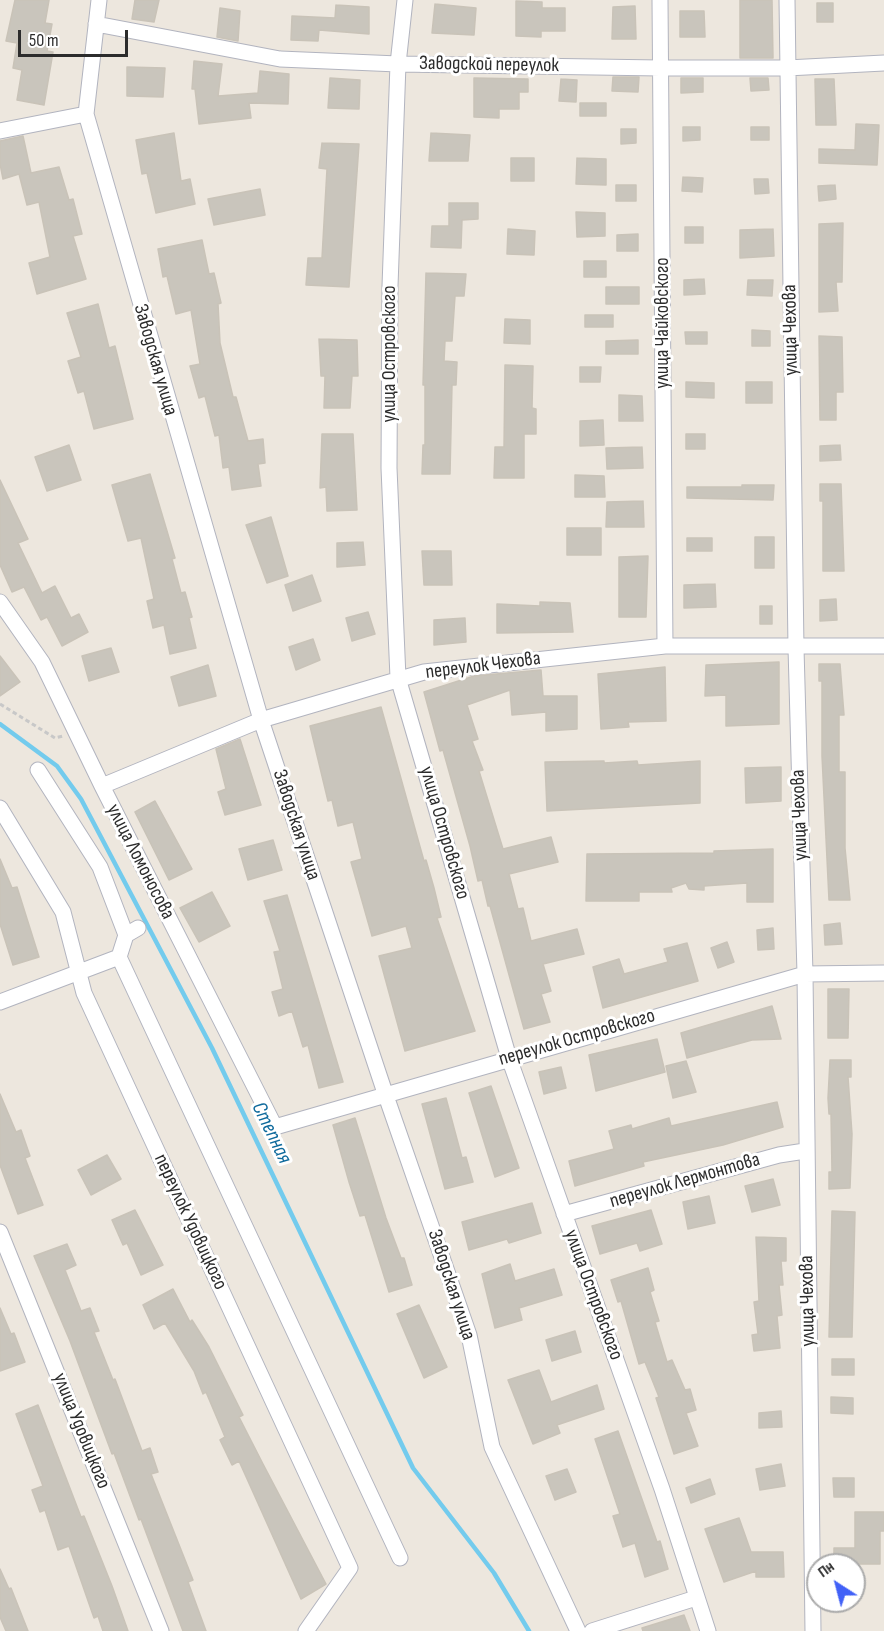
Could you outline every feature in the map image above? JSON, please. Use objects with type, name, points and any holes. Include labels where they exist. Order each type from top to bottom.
[{"type":"street","name":"Заводская улица","points":[[99,0],[86,114],[261,720],[385,1093],[469,1335],[492,1447],[583,1630]]},
{"type":"street","name":"улица Островского","points":[[405,0],[398,64],[389,366],[389,468],[398,678],[509,1058],[662,1489],[708,1631]]},
{"type":"street","name":"улица Чайковского","points":[[660,0],[665,646]]},
{"type":"street","name":"улица Чехова","points":[[787,0],[796,648],[805,974],[813,1631]]},
{"type":"street","name":"Заводской переулок","points":[[96,24],[280,59],[398,64],[660,68],[788,68],[884,63]]},
{"type":"street","points":[[0,131],[86,114]]},
{"type":"street","name":"улица Ломоносова","points":[[0,602],[42,662],[102,786],[275,1127]]},
{"type":"street","name":"переулок Чехова","points":[[102,786],[261,720],[424,672],[665,646],[796,648],[884,646]]},
{"type":"street","points":[[0,1002],[118,957],[132,932],[100,867],[38,770]]},
{"type":"street","name":"переулок Удовицкого","points":[[0,808],[63,912],[84,993],[350,1568],[306,1631]]},
{"type":"street","points":[[118,957],[400,1558]]},
{"type":"street","name":"переулок Островского","points":[[275,1127],[385,1093],[805,974],[884,973]]},
{"type":"street","name":"переулок Лермонтова","points":[[564,1214],[779,1155],[806,1151]]},
{"type":"street","name":"улица Удовицкого","points":[[0,1232],[161,1631]]},
{"type":"street","points":[[583,1630],[696,1598]]},
{"type":"path","points":[[0,704],[56,738],[76,733]]},
{"type":"building","points":[[15,0],[49,0],[45,23],[52,24],[47,51],[53,52],[44,105],[17,100],[22,70],[13,68],[17,43],[6,41]]},
{"type":"building","points":[[135,0],[159,0],[154,22],[132,19]]},
{"type":"building","points":[[740,0],[772,0],[773,58],[740,58]]},
{"type":"building","points":[[516,1],[542,2],[542,8],[565,8],[565,31],[541,31],[541,37],[516,36]]},
{"type":"building","points":[[817,3],[833,3],[833,22],[817,22]]},
{"type":"building","points":[[435,4],[476,8],[474,35],[432,33]]},
{"type":"building","points":[[336,5],[369,7],[369,34],[319,30],[318,41],[291,40],[292,16],[335,18]]},
{"type":"building","points":[[635,6],[636,39],[612,39],[613,7]]},
{"type":"building","points":[[220,8],[240,11],[238,41],[217,37]]},
{"type":"building","points":[[680,11],[704,11],[705,37],[680,37]]},
{"type":"building","points":[[194,61],[222,64],[218,96],[258,93],[260,71],[289,74],[288,104],[249,103],[251,118],[199,124],[195,89],[192,89]]},
{"type":"building","points":[[127,67],[165,68],[163,97],[127,96]]},
{"type":"building","points":[[613,77],[639,77],[638,92],[612,91]]},
{"type":"building","points":[[330,78],[360,80],[359,109],[328,108]]},
{"type":"building","points":[[474,78],[528,79],[528,92],[519,92],[519,109],[499,109],[499,118],[474,117]]},
{"type":"building","points":[[681,78],[703,78],[703,92],[681,93]]},
{"type":"building","points":[[750,78],[768,78],[769,90],[751,91]]},
{"type":"building","points":[[561,79],[577,80],[576,102],[559,101]]},
{"type":"building","points":[[815,79],[834,79],[836,125],[816,125]]},
{"type":"building","points":[[580,103],[606,103],[606,116],[580,116]]},
{"type":"building","points":[[856,124],[879,125],[877,165],[819,163],[819,149],[855,150]]},
{"type":"building","points":[[683,127],[700,127],[700,140],[683,141]]},
{"type":"building","points":[[751,127],[769,127],[769,140],[751,140]]},
{"type":"building","points":[[621,129],[636,129],[636,143],[621,144]]},
{"type":"building","points":[[174,133],[181,181],[190,179],[195,204],[156,213],[147,173],[142,174],[136,140]]},
{"type":"building","points":[[431,133],[470,135],[468,161],[429,161]]},
{"type":"building","points":[[23,136],[31,173],[59,167],[69,200],[73,199],[82,234],[73,236],[86,279],[37,294],[29,263],[50,257],[39,202],[27,205],[19,174],[3,179],[0,164],[0,141]]},
{"type":"building","points":[[322,143],[359,144],[349,287],[306,285],[308,258],[322,258],[327,169],[319,168]]},
{"type":"building","points":[[511,158],[534,158],[534,181],[511,181]]},
{"type":"building","points":[[577,158],[606,159],[606,185],[576,184]]},
{"type":"building","points":[[683,177],[703,178],[702,192],[682,191]]},
{"type":"building","points":[[754,179],[768,179],[769,193],[755,194]]},
{"type":"building","points":[[616,185],[636,185],[636,201],[616,201]]},
{"type":"building","points":[[835,185],[836,199],[819,201],[818,186]]},
{"type":"building","points":[[260,189],[265,215],[214,225],[208,199]]},
{"type":"building","points":[[449,203],[478,203],[478,219],[462,220],[461,248],[431,247],[432,226],[449,226]]},
{"type":"building","points":[[576,212],[605,213],[605,236],[577,237]]},
{"type":"building","points":[[843,223],[842,282],[836,282],[838,311],[819,312],[819,224]]},
{"type":"building","points":[[685,227],[703,227],[703,243],[685,243]]},
{"type":"building","points":[[508,229],[535,231],[534,255],[507,254]]},
{"type":"building","points":[[773,229],[774,256],[740,258],[740,230]]},
{"type":"building","points":[[638,234],[638,251],[617,251],[617,235]]},
{"type":"building","points":[[202,240],[209,274],[214,273],[221,303],[218,304],[220,343],[233,397],[236,397],[248,441],[263,439],[265,463],[258,464],[261,486],[232,490],[229,467],[223,468],[219,435],[215,436],[205,396],[199,398],[190,366],[200,364],[191,310],[176,314],[167,276],[163,277],[158,249]]},
{"type":"building","points":[[584,261],[606,261],[606,277],[584,277]]},
{"type":"building","points":[[426,273],[466,274],[464,296],[455,296],[452,341],[445,341],[444,361],[457,362],[456,385],[452,385],[450,474],[422,474],[423,445],[425,445],[425,385],[423,385]]},
{"type":"building","points":[[704,279],[705,294],[684,295],[684,280]]},
{"type":"building","points":[[748,280],[773,280],[772,296],[747,295]]},
{"type":"building","points":[[606,287],[639,287],[639,304],[606,304]]},
{"type":"building","points":[[98,304],[109,348],[115,346],[133,419],[94,429],[84,391],[78,393],[68,361],[81,357],[67,313]]},
{"type":"building","points":[[585,315],[613,315],[613,327],[585,327]]},
{"type":"building","points":[[505,319],[530,320],[530,344],[504,343]]},
{"type":"building","points":[[752,330],[770,331],[770,346],[752,346]]},
{"type":"building","points":[[685,332],[707,332],[707,344],[686,344]]},
{"type":"building","points":[[819,336],[842,337],[843,392],[836,392],[836,420],[820,420]]},
{"type":"building","points":[[319,339],[357,340],[358,376],[352,376],[350,408],[324,408],[325,376],[321,376]]},
{"type":"building","points":[[638,340],[638,354],[606,354],[606,341]]},
{"type":"building","points":[[505,365],[533,366],[532,408],[536,409],[536,434],[524,434],[524,478],[494,478],[495,447],[504,447]]},
{"type":"building","points":[[580,367],[601,367],[600,382],[580,382]]},
{"type":"building","points":[[686,382],[714,383],[714,398],[686,397]]},
{"type":"building","points":[[746,382],[772,382],[772,403],[746,403]]},
{"type":"building","points":[[619,395],[642,396],[643,421],[619,421]]},
{"type":"building","points":[[603,420],[604,445],[580,446],[580,421]]},
{"type":"building","points":[[322,434],[353,434],[357,510],[327,511],[326,487],[320,488]]},
{"type":"building","points":[[686,434],[705,434],[705,449],[686,449]]},
{"type":"building","points":[[69,445],[81,480],[47,491],[35,457]]},
{"type":"building","points":[[840,445],[841,460],[820,461],[820,446]]},
{"type":"building","points":[[642,447],[643,468],[607,469],[606,448]]},
{"type":"building","points":[[150,474],[175,558],[172,559],[181,593],[185,592],[192,617],[189,618],[196,648],[170,654],[164,625],[153,628],[147,601],[154,599],[141,538],[128,541],[112,485]]},
{"type":"building","points":[[575,475],[604,476],[605,497],[575,497]]},
{"type":"building","points":[[0,480],[28,539],[18,543],[42,593],[55,586],[71,618],[79,614],[88,632],[62,646],[47,617],[41,620],[24,587],[12,592],[0,565]]},
{"type":"building","points":[[820,484],[841,484],[844,571],[823,571],[823,501],[820,501]]},
{"type":"building","points":[[742,485],[774,485],[773,500],[687,498],[687,487],[742,487]]},
{"type":"building","points":[[643,501],[644,527],[606,527],[607,502]]},
{"type":"building","points":[[271,517],[288,576],[267,583],[246,525]]},
{"type":"building","points":[[567,528],[601,528],[601,555],[567,555]]},
{"type":"building","points":[[755,537],[774,537],[774,568],[755,568]]},
{"type":"building","points":[[687,538],[712,538],[712,551],[687,551]]},
{"type":"building","points":[[363,542],[365,565],[337,567],[337,543]]},
{"type":"building","points":[[422,551],[451,551],[452,585],[424,585]]},
{"type":"building","points":[[648,556],[646,617],[619,617],[619,557]]},
{"type":"building","points":[[312,575],[321,601],[293,611],[285,585]]},
{"type":"building","points":[[715,584],[716,607],[684,608],[684,585]]},
{"type":"building","points":[[836,599],[837,620],[820,621],[820,600]]},
{"type":"building","points":[[540,602],[570,603],[573,632],[497,633],[497,604],[540,606]]},
{"type":"building","points":[[760,606],[772,606],[772,624],[760,624]]},
{"type":"building","points":[[368,612],[375,634],[352,641],[346,618]]},
{"type":"building","points":[[465,618],[466,642],[434,645],[434,620]]},
{"type":"building","points":[[313,639],[320,660],[296,670],[289,647]]},
{"type":"building","points":[[111,648],[119,672],[89,681],[82,656]]},
{"type":"building","points":[[0,656],[20,682],[0,696]]},
{"type":"building","points":[[779,662],[779,724],[726,726],[726,695],[705,696],[706,665]]},
{"type":"building","points":[[819,664],[840,664],[844,715],[839,715],[839,772],[845,772],[845,848],[850,900],[829,900],[822,756],[822,681],[819,681]]},
{"type":"building","points":[[208,665],[216,696],[179,706],[171,677]]},
{"type":"building","points":[[665,667],[666,721],[628,722],[629,727],[601,729],[598,674]]},
{"type":"building","points":[[541,670],[543,696],[577,696],[577,729],[546,731],[546,712],[512,715],[510,690],[467,705],[478,739],[472,741],[483,770],[479,771],[503,849],[551,837],[558,862],[509,874],[518,909],[523,908],[531,941],[577,929],[584,954],[543,964],[551,991],[541,994],[550,1022],[524,1029],[490,906],[488,906],[482,880],[478,881],[443,750],[440,751],[424,692],[474,676]]},
{"type":"building","points":[[381,707],[424,861],[426,860],[434,888],[441,917],[437,918],[475,1031],[405,1051],[379,956],[412,948],[406,926],[372,936],[351,862],[362,859],[353,822],[338,826],[332,800],[328,801],[310,726]]},
{"type":"building","points":[[240,739],[261,805],[225,815],[218,792],[226,789],[216,749]]},
{"type":"building","points":[[604,761],[604,763],[637,761],[638,765],[700,761],[700,803],[547,811],[545,762]]},
{"type":"building","points":[[781,767],[781,801],[746,803],[745,768]]},
{"type":"building","points":[[155,801],[192,869],[169,880],[135,812]]},
{"type":"building","points":[[273,840],[282,870],[248,880],[239,849]]},
{"type":"building","points":[[773,849],[773,902],[747,902],[747,883],[704,886],[704,890],[689,889],[686,883],[671,888],[672,892],[639,892],[639,901],[586,901],[587,854],[714,853],[714,851]]},
{"type":"building","points":[[0,859],[12,888],[17,887],[39,957],[13,965],[0,924]]},
{"type":"building","points":[[212,892],[230,926],[199,942],[180,908]]},
{"type":"building","points":[[287,895],[343,1082],[319,1088],[308,1045],[303,1047],[292,1011],[279,1016],[272,992],[283,989],[274,952],[280,951],[264,901]]},
{"type":"building","points":[[840,923],[842,944],[825,945],[824,925]]},
{"type":"building","points":[[773,928],[774,949],[758,950],[757,930]]},
{"type":"building","points":[[727,942],[734,962],[718,968],[711,948]]},
{"type":"building","points":[[687,943],[698,981],[603,1008],[593,967],[619,959],[624,974],[668,962],[664,949]]},
{"type":"building","points":[[828,989],[849,989],[848,1038],[828,1038]]},
{"type":"building","points":[[772,1006],[781,1039],[752,1040],[687,1058],[681,1033]]},
{"type":"building","points":[[657,1039],[665,1072],[596,1091],[589,1055]]},
{"type":"building","points":[[830,1060],[851,1060],[851,1077],[848,1077],[852,1134],[850,1188],[829,1189],[829,1172],[832,1172],[831,1114],[829,1114],[828,1098]]},
{"type":"building","points":[[686,1061],[696,1092],[673,1098],[666,1066]]},
{"type":"building","points":[[561,1067],[566,1088],[544,1094],[539,1072]]},
{"type":"building","points":[[491,1086],[519,1168],[495,1177],[469,1093]]},
{"type":"building","points":[[0,1094],[16,1132],[21,1130],[30,1156],[25,1158],[43,1205],[18,1214],[0,1165]]},
{"type":"building","points":[[446,1098],[462,1158],[466,1157],[473,1182],[445,1189],[422,1104]]},
{"type":"building","points":[[777,1102],[783,1127],[723,1145],[643,1162],[644,1166],[575,1186],[569,1161],[614,1149],[609,1131],[631,1125],[632,1129],[669,1118],[671,1126]]},
{"type":"building","points":[[355,1118],[386,1218],[401,1258],[404,1258],[412,1285],[389,1292],[365,1215],[360,1216],[333,1125]]},
{"type":"building","points":[[107,1155],[121,1179],[91,1195],[78,1170]]},
{"type":"building","points":[[773,1179],[780,1205],[752,1212],[745,1186]]},
{"type":"building","points":[[709,1196],[715,1223],[688,1229],[683,1202]]},
{"type":"building","points":[[532,1203],[541,1233],[509,1243],[507,1239],[469,1250],[462,1222]]},
{"type":"building","points":[[135,1210],[163,1265],[141,1275],[127,1243],[123,1245],[112,1220]]},
{"type":"building","points":[[651,1210],[662,1244],[640,1251],[637,1243],[600,1254],[592,1226]]},
{"type":"building","points":[[832,1211],[855,1212],[852,1337],[829,1337]]},
{"type":"building","points":[[756,1237],[786,1238],[786,1261],[781,1261],[783,1285],[779,1285],[782,1315],[777,1316],[780,1348],[754,1351],[752,1335],[758,1334],[754,1302],[759,1301]]},
{"type":"building","points":[[67,1244],[76,1265],[65,1270],[81,1311],[90,1308],[99,1331],[94,1332],[113,1380],[115,1379],[142,1451],[150,1448],[158,1472],[151,1474],[193,1580],[188,1582],[206,1631],[183,1631],[141,1519],[139,1520],[114,1453],[112,1454],[70,1341],[34,1256]]},
{"type":"building","points":[[510,1264],[515,1281],[554,1269],[562,1295],[519,1308],[522,1320],[495,1328],[482,1274]]},
{"type":"building","points":[[648,1268],[654,1290],[650,1292],[659,1321],[655,1322],[667,1362],[672,1360],[685,1390],[690,1389],[696,1410],[686,1413],[698,1446],[674,1454],[656,1398],[659,1397],[645,1362],[639,1364],[621,1301],[618,1302],[611,1280]]},
{"type":"building","points":[[173,1289],[190,1322],[192,1320],[209,1347],[243,1415],[239,1417],[326,1584],[301,1599],[239,1461],[232,1465],[220,1440],[225,1437],[206,1392],[203,1394],[194,1371],[165,1323],[154,1329],[143,1305]]},
{"type":"building","points":[[419,1305],[447,1367],[424,1378],[397,1314]]},
{"type":"building","points":[[0,1308],[11,1334],[14,1333],[25,1362],[0,1371]]},
{"type":"building","points":[[575,1331],[581,1352],[552,1361],[546,1340]]},
{"type":"building","points":[[832,1359],[854,1359],[854,1375],[832,1375]]},
{"type":"building","points":[[539,1370],[551,1402],[597,1385],[604,1409],[557,1425],[560,1433],[533,1444],[508,1380]]},
{"type":"building","points":[[831,1397],[853,1398],[853,1414],[831,1413]]},
{"type":"building","points":[[38,1405],[128,1631],[103,1631],[98,1616],[94,1618],[69,1546],[58,1550],[45,1510],[40,1512],[32,1490],[43,1486],[16,1414]]},
{"type":"building","points":[[781,1411],[782,1427],[759,1428],[759,1413]]},
{"type":"building","points":[[618,1431],[657,1542],[660,1541],[668,1569],[645,1577],[635,1543],[623,1547],[613,1516],[620,1514],[595,1439]]},
{"type":"building","points":[[781,1464],[785,1486],[760,1490],[756,1469]]},
{"type":"building","points":[[567,1469],[576,1492],[555,1500],[546,1476]]},
{"type":"building","points":[[833,1478],[854,1478],[854,1497],[834,1497]]},
{"type":"building","points":[[710,1479],[715,1494],[691,1503],[686,1488]]},
{"type":"building","points":[[855,1512],[884,1512],[884,1531],[880,1531],[880,1564],[866,1564],[866,1553],[834,1553],[834,1548],[855,1548]]},
{"type":"building","points":[[739,1518],[751,1552],[783,1552],[784,1577],[756,1577],[756,1571],[724,1582],[705,1529]]},
{"type":"building","points":[[0,1569],[9,1589],[11,1588],[28,1631],[6,1631],[0,1617]]},
{"type":"building","points":[[684,1615],[690,1631],[643,1631],[642,1628]]},
{"type":"waterway","name":"Степная","points":[[0,724],[57,766],[81,799],[212,1048],[413,1468],[494,1573],[529,1631]]}]
